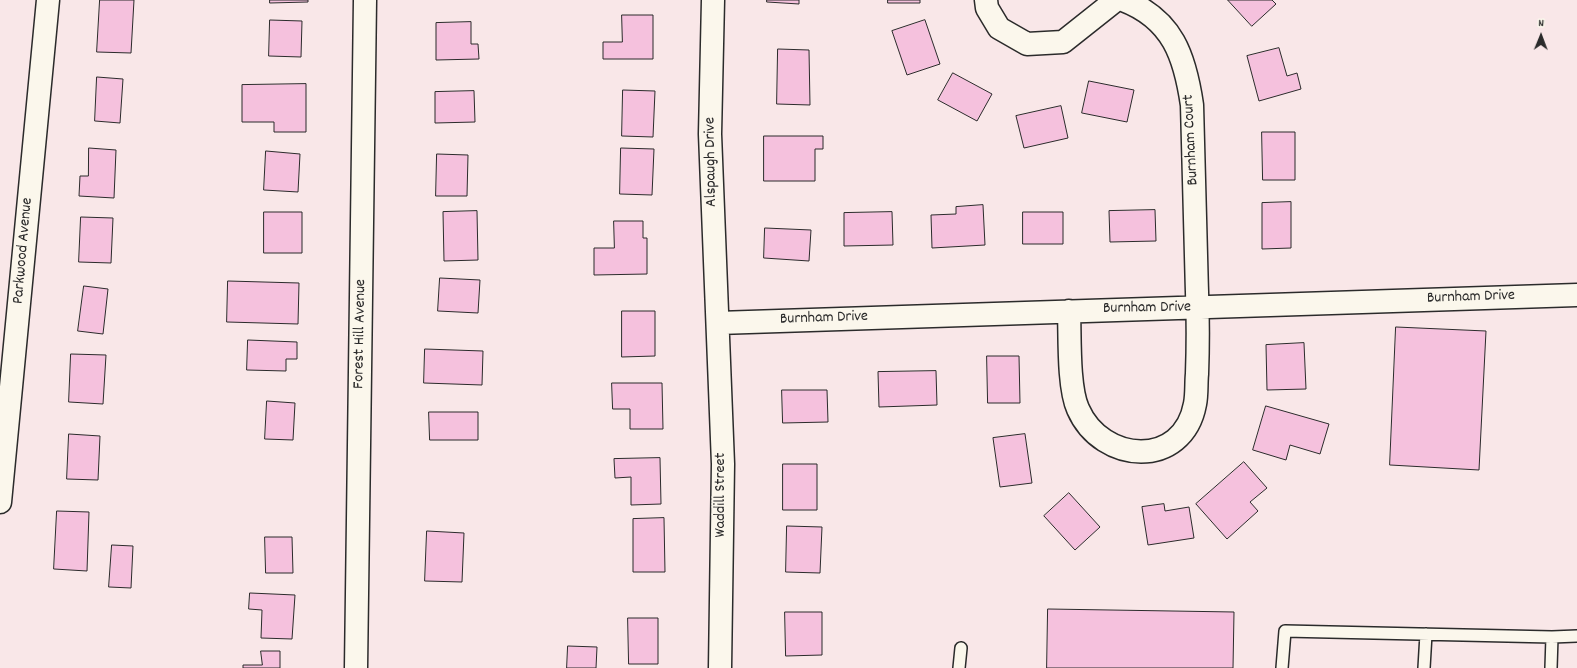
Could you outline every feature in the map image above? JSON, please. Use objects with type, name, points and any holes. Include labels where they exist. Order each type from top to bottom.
[{"type":"street","name":"Forest Hill Avenue","points":[[356,668],[365,0]]},
{"type":"street","name":"Alspaugh Drive","points":[[713,0],[710,134],[718,323]]},
{"type":"street","points":[[986,0],[987,8],[999,28],[1027,44],[1063,42],[1116,0]]},
{"type":"street","name":"Burnham Court","points":[[1068,310],[1072,377],[1078,408],[1088,427],[1095,435],[1107,443],[1124,450],[1145,452],[1166,447],[1175,442],[1188,424],[1195,404],[1197,308],[1192,105],[1187,74],[1180,53],[1170,35],[1155,19],[1138,6],[1123,0]]},
{"type":"street","name":"Parkwood Avenue","points":[[0,502],[43,1]]},
{"type":"street","name":"Burnham Drive","points":[[718,323],[1068,310],[1197,308],[1577,295]]},
{"type":"street","name":"Waddill Street","points":[[718,323],[723,464],[720,668]]},
{"type":"lane","points":[[1282,668],[1285,631],[1552,637],[1577,636]]},
{"type":"lane","points":[[1424,668],[1426,634]]},
{"type":"lane","points":[[1551,668],[1552,637]]},
{"type":"lane","points":[[960,668],[961,648]]},
{"type":"building","points":[[100,0],[134,0],[131,53],[97,52]]},
{"type":"building","points":[[270,0],[308,0],[308,2],[270,3]]},
{"type":"building","points":[[767,0],[799,0],[799,4],[767,2]]},
{"type":"building","points":[[888,0],[920,0],[920,3],[888,3]]},
{"type":"building","points":[[1228,0],[1272,0],[1276,4],[1252,26]]},
{"type":"building","points":[[622,15],[653,15],[653,59],[603,59],[603,42],[622,42]]},
{"type":"building","points":[[270,20],[302,21],[301,57],[269,56]]},
{"type":"building","points":[[925,20],[940,64],[907,75],[892,31]]},
{"type":"building","points":[[471,22],[471,44],[478,44],[479,59],[436,60],[436,23]]},
{"type":"building","points":[[1279,48],[1287,76],[1297,73],[1301,89],[1259,101],[1247,56]]},
{"type":"building","points":[[778,49],[809,50],[810,105],[777,104]]},
{"type":"building","points":[[953,73],[992,94],[977,121],[938,100]]},
{"type":"building","points":[[97,77],[123,79],[120,123],[95,121]]},
{"type":"building","points":[[1089,81],[1134,90],[1127,122],[1082,113]]},
{"type":"building","points":[[306,84],[306,132],[274,132],[274,122],[242,122],[242,85]]},
{"type":"building","points":[[623,90],[655,91],[653,137],[622,136]]},
{"type":"building","points":[[474,91],[475,122],[435,123],[435,92]]},
{"type":"building","points":[[1061,106],[1068,138],[1024,148],[1016,116]]},
{"type":"building","points":[[1262,132],[1295,132],[1295,180],[1263,180]]},
{"type":"building","points":[[764,136],[823,136],[823,149],[815,149],[815,181],[764,181]]},
{"type":"building","points":[[89,148],[116,150],[114,198],[79,196],[80,176],[88,176]]},
{"type":"building","points":[[621,148],[654,149],[652,195],[620,194]]},
{"type":"building","points":[[266,151],[300,154],[298,192],[264,190]]},
{"type":"building","points":[[437,154],[468,155],[467,196],[436,196]]},
{"type":"building","points":[[1291,202],[1291,248],[1262,249],[1262,203]]},
{"type":"building","points":[[983,205],[985,245],[932,248],[931,215],[956,214],[956,207]]},
{"type":"building","points":[[1155,210],[1156,241],[1110,242],[1109,211]]},
{"type":"building","points":[[477,211],[478,260],[444,261],[443,212]]},
{"type":"building","points":[[264,212],[302,212],[302,253],[264,253]]},
{"type":"building","points":[[892,212],[893,245],[844,246],[844,213]]},
{"type":"building","points":[[1023,212],[1063,212],[1063,244],[1023,244]]},
{"type":"building","points":[[81,217],[113,218],[111,263],[79,262]]},
{"type":"building","points":[[614,221],[643,221],[643,238],[647,238],[647,274],[594,275],[594,248],[614,248]]},
{"type":"building","points":[[765,228],[811,230],[809,261],[764,258]]},
{"type":"building","points":[[440,278],[480,280],[478,313],[438,311]]},
{"type":"building","points":[[228,281],[299,283],[298,324],[227,322]]},
{"type":"building","points":[[84,286],[108,289],[103,334],[78,331]]},
{"type":"building","points":[[622,311],[655,311],[655,356],[622,357]]},
{"type":"building","points":[[1396,327],[1486,331],[1479,470],[1390,465]]},
{"type":"building","points":[[248,340],[297,342],[297,359],[286,359],[286,371],[247,370]]},
{"type":"building","points":[[1304,343],[1306,389],[1267,390],[1266,345]]},
{"type":"building","points":[[425,349],[483,351],[482,385],[424,383]]},
{"type":"building","points":[[71,354],[106,355],[103,404],[69,402]]},
{"type":"building","points":[[987,356],[1019,356],[1020,403],[988,403]]},
{"type":"building","points":[[936,371],[937,405],[879,407],[878,372]]},
{"type":"building","points":[[612,383],[662,383],[663,429],[630,429],[630,409],[613,409]]},
{"type":"building","points":[[782,390],[827,390],[828,422],[783,423]]},
{"type":"building","points":[[267,401],[295,403],[293,440],[265,439]]},
{"type":"building","points":[[1266,406],[1329,424],[1320,454],[1290,445],[1286,460],[1253,450]]},
{"type":"building","points":[[429,412],[478,412],[478,440],[430,440]]},
{"type":"building","points":[[69,434],[100,436],[98,480],[67,479]]},
{"type":"building","points":[[1025,434],[1032,483],[1000,487],[993,438]]},
{"type":"building","points":[[660,458],[661,504],[631,505],[631,477],[615,478],[614,459]]},
{"type":"building","points":[[1244,462],[1267,488],[1250,502],[1258,511],[1227,539],[1196,504]]},
{"type":"building","points":[[783,464],[817,464],[817,510],[783,510]]},
{"type":"building","points":[[1069,493],[1100,527],[1075,550],[1044,516]]},
{"type":"building","points":[[1164,504],[1165,511],[1189,507],[1194,538],[1148,545],[1142,507]]},
{"type":"building","points":[[57,511],[89,512],[87,571],[54,569]]},
{"type":"building","points":[[664,518],[665,572],[633,572],[633,519]]},
{"type":"building","points":[[787,526],[822,527],[820,573],[786,572]]},
{"type":"building","points":[[427,531],[464,533],[462,582],[425,581]]},
{"type":"building","points":[[265,537],[292,537],[293,573],[266,573]]},
{"type":"building","points":[[112,545],[133,546],[131,588],[109,587]]},
{"type":"building","points":[[250,593],[295,595],[292,639],[261,638],[262,610],[249,609]]},
{"type":"building","points":[[1048,609],[1234,612],[1233,668],[1047,668]]},
{"type":"building","points":[[785,612],[822,612],[822,655],[786,656]]},
{"type":"building","points":[[628,618],[658,618],[658,664],[629,664]]},
{"type":"building","points":[[568,646],[597,647],[596,668],[567,668]]},
{"type":"building","points":[[261,651],[280,651],[280,668],[243,668],[243,665],[262,665]]}]
